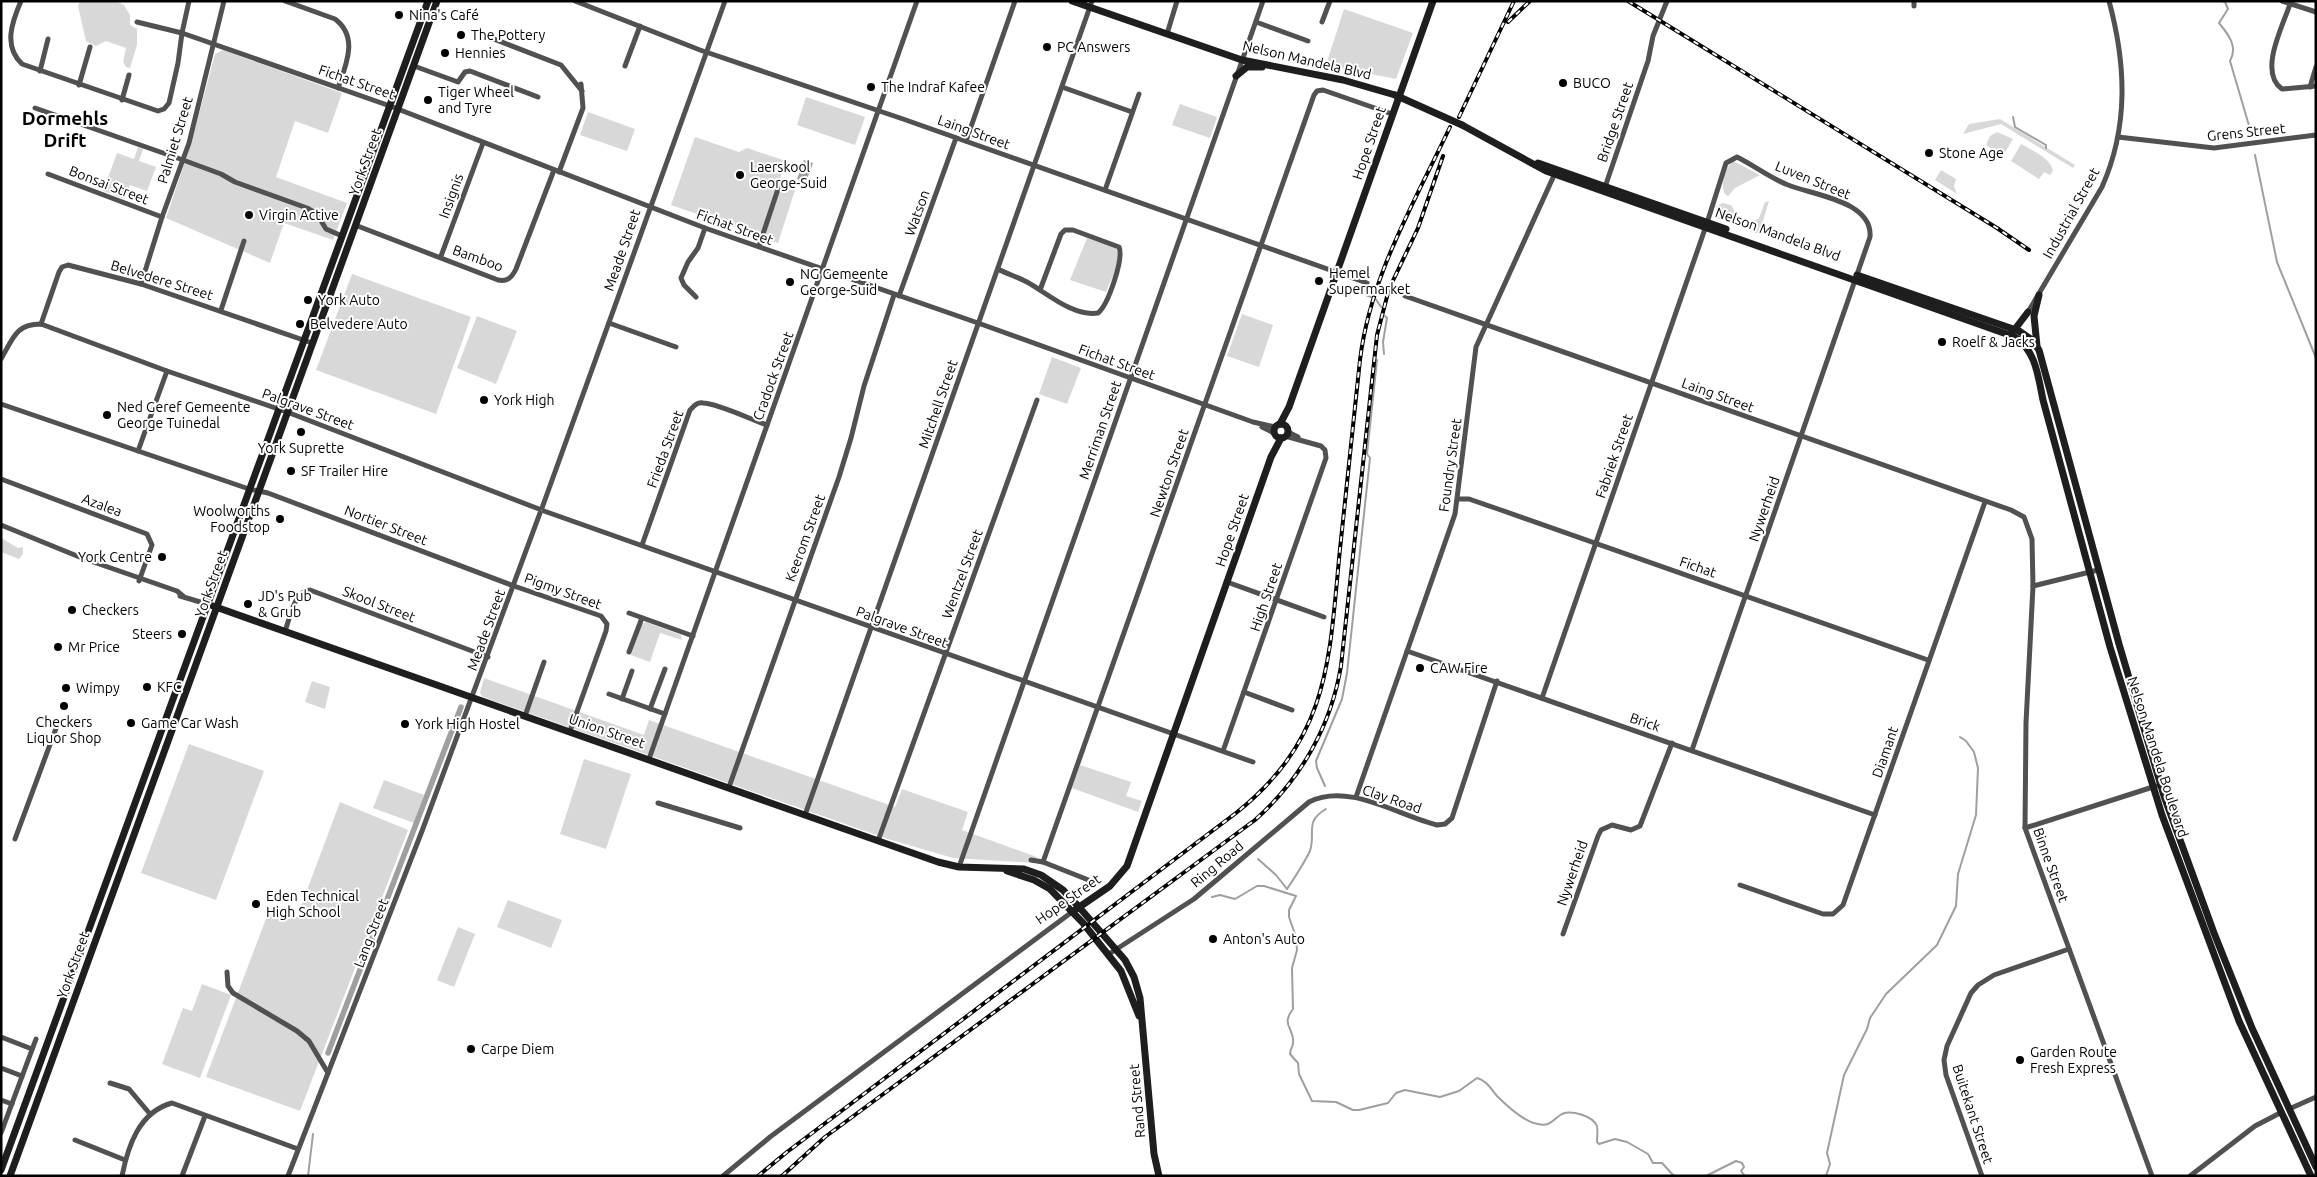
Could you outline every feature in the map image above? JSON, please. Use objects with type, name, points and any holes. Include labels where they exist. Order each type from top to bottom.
[{"type":"street","points":[[21,1],[10,33],[15,55],[22,64],[156,111],[166,107],[178,63],[189,1]]},
{"type":"street","name":"Palmiet Street","points":[[141,284],[162,217],[183,160],[224,1]]},
{"type":"street","points":[[285,1],[335,19],[341,24],[350,52],[338,88]]},
{"type":"street","name":"York Street","points":[[1,1170],[428,1]]},
{"type":"street","name":"York Street","points":[[10,1176],[437,1]]},
{"type":"street","name":"Laing Street","points":[[575,1],[707,52],[878,110],[1367,283]]},
{"type":"street","name":"Meade Street","points":[[473,698],[725,1]]},
{"type":"street","name":"Cradock Street","points":[[649,759],[917,1]]},
{"type":"street","points":[[966,141],[1015,1]]},
{"type":"street","name":"Nelson Mandela Blvd","points":[[1072,1],[1091,4],[1167,34],[1242,60],[1343,80],[1395,95],[1432,109],[1526,159],[1556,171],[2015,333]]},
{"type":"street","points":[[1167,34],[1177,1]]},
{"type":"street","name":"Merriman Street","points":[[959,867],[1263,1]]},
{"type":"street","points":[[1322,22],[1330,1]]},
{"type":"street","name":"Hope Street","points":[[723,1176],[770,1137],[1072,912],[1110,886],[1127,866],[1433,1]]},
{"type":"street","name":"Bridge Street","points":[[1605,188],[1648,60],[1653,36],[1667,1]]},
{"type":"street","name":"Industrial Street","points":[[2015,333],[2102,187],[2110,169],[2118,137],[2123,86],[2120,57],[2109,1]]},
{"type":"street","points":[[2282,1],[2316,12]]},
{"type":"street","name":"Mitchell Street","points":[[805,815],[1091,4]]},
{"type":"street","points":[[2290,4],[2271,59],[2272,74],[2275,82],[2282,89],[2313,87],[2316,67]]},
{"type":"street","name":"Fichat Street","points":[[137,22],[182,33],[390,106],[705,228],[1280,431],[1318,445],[1325,450]]},
{"type":"street","points":[[1256,22],[1308,40]]},
{"type":"street","points":[[624,66],[640,26]]},
{"type":"street","points":[[486,36],[561,65],[582,91]]},
{"type":"street","points":[[40,71],[48,39]]},
{"type":"street","points":[[79,85],[90,47]]},
{"type":"street","points":[[414,66],[458,82],[465,72],[470,71],[538,97]]},
{"type":"street","points":[[1236,76],[1247,67],[1273,66]]},
{"type":"street","points":[[122,100],[129,75]]},
{"type":"street","points":[[557,171],[583,108],[581,84]]},
{"type":"street","points":[[1062,87],[1132,112]]},
{"type":"street","name":"Newton Street","points":[[1043,862],[1317,91],[1327,91],[1392,114]]},
{"type":"street","points":[[1105,190],[1139,94]]},
{"type":"street","points":[[35,108],[183,160],[314,211],[326,229],[342,236]]},
{"type":"street","name":"Grens Street","points":[[2118,137],[2214,148],[2316,135]]},
{"type":"street","name":"Watson","points":[[897,295],[956,138]]},
{"type":"street","name":"Insignis","points":[[441,256],[483,143]]},
{"type":"street","name":"Luven Street","points":[[1707,224],[1726,163],[1737,157],[1789,185],[1829,196],[1848,206],[1868,221],[1871,228],[1870,237],[1857,278]]},
{"type":"street","name":"Bamboo","points":[[355,225],[441,256],[498,280],[510,278],[516,269],[557,171]]},
{"type":"street","name":"Foundry Street","points":[[1356,797],[1406,650],[1451,529],[1458,499],[1476,347],[1484,325],[1556,171]]},
{"type":"street","name":"Bonsai Street","points":[[48,174],[162,217]]},
{"type":"street","points":[[759,246],[780,183]]},
{"type":"street","name":"Fabriek Street","points":[[1542,698],[1707,224]]},
{"type":"street","points":[[696,297],[686,287],[681,278],[684,268],[698,248],[705,228]]},
{"type":"street","points":[[998,269],[1068,306],[1093,314],[1098,313],[1107,299],[1121,257],[1119,247],[1073,230],[1065,230],[1061,234],[1040,290]]},
{"type":"street","points":[[221,310],[244,241]]},
{"type":"street","name":"Belvedere Street","points":[[41,324],[59,272],[68,265],[141,284],[221,310],[312,343]]},
{"type":"street","name":"Nywerheid","points":[[1692,750],[1857,278]]},
{"type":"street","name":"Keerom Street","points":[[729,787],[841,470],[864,386],[897,295]]},
{"type":"street","points":[[2038,350],[2033,324],[2039,295]]},
{"type":"street","name":"Laing Street","points":[[1405,296],[2011,510],[2024,518]]},
{"type":"street","points":[[609,323],[676,346]]},
{"type":"street","points":[[1,359],[22,327],[30,324],[41,324]]},
{"type":"street","name":"Palgrave Street","points":[[41,324],[167,371],[287,412],[541,510],[1172,735],[1253,762]]},
{"type":"street","name":"Nelson Mandela Boulevard","points":[[2015,333],[2032,340],[2038,350],[2098,570],[2161,784],[2214,933],[2311,1176]]},
{"type":"street","name":"Nelson Mandela Boulevard","points":[[2015,333],[2028,348],[2033,358],[2090,572],[2152,787],[2222,980],[2256,1060],[2316,1167]]},
{"type":"street","points":[[138,451],[167,371]]},
{"type":"street","name":"Wentzel Street","points":[[878,841],[1037,400]]},
{"type":"street","name":"Frieda Street","points":[[642,545],[690,410],[694,405],[700,403],[710,404],[767,426]]},
{"type":"street","name":"Nortier Street","points":[[1,404],[249,489],[258,490],[514,586]]},
{"type":"street","points":[[2050,427],[2059,424]]},
{"type":"street","name":"High Street","points":[[1223,751],[1324,466],[1325,450]]},
{"type":"street","points":[[2061,467],[2070,464]]},
{"type":"street","name":"Azalea","points":[[1,479],[147,534],[152,545],[139,580]]},
{"type":"street","name":"Fichat","points":[[1458,499],[1469,499],[1595,542],[1928,660]]},
{"type":"street","name":"Diamant","points":[[1740,885],[1823,914],[1834,914],[1843,905],[1928,660],[1986,502]]},
{"type":"street","name":"Binne Street","points":[[2024,518],[2032,538],[2033,586],[2026,722],[2025,828],[2152,1176]]},
{"type":"street","points":[[1,525],[139,580],[177,591],[183,596],[207,604]]},
{"type":"street","points":[[2033,586],[2098,570]]},
{"type":"street","points":[[1227,582],[1324,617]]},
{"type":"street","name":"Pigmy Street","points":[[514,586],[596,614],[605,620],[606,631],[570,731]]},
{"type":"street","name":"Skool Street","points":[[285,631],[297,598],[302,592],[310,590],[488,657]]},
{"type":"street","name":"Union Street","points":[[207,604],[938,862],[959,867],[1024,869],[1041,875],[1058,886],[1116,949]]},
{"type":"street","points":[[629,613],[693,636]]},
{"type":"street","points":[[629,652],[642,618]]},
{"type":"street","name":"Brick","points":[[1406,650],[1875,815]]},
{"type":"street","points":[[525,716],[544,662]]},
{"type":"street","points":[[650,709],[664,669]]},
{"type":"street","points":[[622,699],[632,671]]},
{"type":"street","name":"Clay Road","points":[[1339,794],[1356,797],[1437,825],[1445,824],[1452,818],[1497,682]]},
{"type":"street","points":[[1244,692],[1292,710]]},
{"type":"street","points":[[609,694],[665,714]]},
{"type":"street","name":"Lang Street","points":[[288,1176],[473,698]]},
{"type":"street","points":[[15,839],[58,723]]},
{"type":"street","name":"Nywerheid","points":[[1563,934],[1601,830],[1612,825],[1631,830],[1640,826],[1672,743]]},
{"type":"street","points":[[2025,828],[2161,784]]},
{"type":"street","name":"Ring Road","points":[[1108,954],[1194,899],[1309,802],[1326,795],[1339,794]]},
{"type":"street","points":[[658,803],[740,828]]},
{"type":"street","points":[[1031,860],[1043,862],[1091,881]]},
{"type":"street","name":"Union Street","points":[[1002,869],[1039,882],[1050,890],[1072,912],[1108,954]]},
{"type":"street","name":"Rand Street","points":[[1116,949],[1130,967],[1137,985],[1154,1154],[1159,1176]]},
{"type":"street","name":"Buitekant Street","points":[[1982,1176],[1946,1074],[1944,1060],[1947,1046],[1971,992],[1984,980],[2069,949]]},
{"type":"street","name":"Rand Street","points":[[1108,954],[1126,980],[1142,1023]]},
{"type":"street","points":[[227,972],[228,986],[233,993],[297,1031],[309,1041],[328,1073]]},
{"type":"street","points":[[1,1037],[32,1049]]},
{"type":"street","points":[[1,1133],[36,1039]]},
{"type":"street","points":[[1,1068],[22,1076]]},
{"type":"street","points":[[110,1083],[129,1089],[150,1114]]},
{"type":"street","points":[[2190,1176],[2249,1130],[2285,1110],[2316,1097]]},
{"type":"street","points":[[1,1100],[12,1104]]},
{"type":"street","points":[[122,1176],[125,1160],[137,1130],[156,1109],[172,1103],[298,1149]]},
{"type":"street","points":[[182,1176],[205,1116]]},
{"type":"street","points":[[75,1140],[125,1160]]},
{"type":"shaded area","points":[[80,1],[115,1],[124,5],[130,15],[130,25],[137,29],[137,45],[130,68],[126,67],[123,62],[126,48],[106,41],[96,46],[86,41],[78,6]]},
{"type":"shaded area","points":[[1344,9],[1413,33],[1396,79],[1326,65]]},
{"type":"shaded area","points":[[223,50],[342,93],[328,133],[295,121],[276,177],[347,203],[333,240],[284,223],[270,263],[166,218],[191,144],[215,54]]},
{"type":"shaded area","points":[[806,97],[865,117],[855,145],[797,125]]},
{"type":"shaded area","points":[[1180,104],[1217,117],[1210,138],[1172,125]]},
{"type":"shaded area","points":[[588,112],[635,129],[627,151],[580,135]]},
{"type":"shaded area","points":[[2000,119],[2075,165],[2073,168],[2001,124],[1963,134],[1969,124]]},
{"type":"shaded area","points":[[1997,132],[2013,139],[2003,156],[1986,145],[1990,136]]},
{"type":"shaded area","points":[[695,137],[739,152],[747,148],[786,161],[760,236],[671,205]]},
{"type":"shaded area","points":[[2021,144],[2049,162],[2053,171],[2050,175],[2044,172],[2039,179],[2011,161]]},
{"type":"shaded area","points":[[138,147],[143,149],[139,161],[156,167],[147,191],[130,185],[125,199],[103,191],[117,153],[134,159]]},
{"type":"shaded area","points":[[804,160],[813,163],[806,182],[797,179]]},
{"type":"shaded area","points":[[1733,161],[1760,175],[1735,188],[1728,196],[1725,194],[1723,181]]},
{"type":"shaded area","points":[[1941,170],[1956,179],[1954,186],[1957,194],[1935,180]]},
{"type":"shaded area","points":[[781,185],[795,190],[778,243],[764,239]]},
{"type":"shaded area","points":[[1769,201],[1759,234],[1750,231],[1748,225],[1759,218],[1765,202]]},
{"type":"shaded area","points":[[1723,203],[1731,205],[1741,222],[1739,225],[1716,218],[1716,206]]},
{"type":"shaded area","points":[[1087,238],[1115,247],[1117,252],[1117,263],[1106,292],[1070,280]]},
{"type":"shaded area","points":[[352,274],[471,317],[436,414],[316,370]]},
{"type":"shaded area","points":[[1242,314],[1273,325],[1259,367],[1227,356]]},
{"type":"shaded area","points":[[477,316],[517,331],[496,384],[457,368]]},
{"type":"shaded area","points":[[1052,357],[1081,368],[1067,404],[1039,394]]},
{"type":"shaded area","points":[[1,538],[18,548],[23,547],[23,554],[19,559],[1,552]]},
{"type":"shaded area","points":[[646,622],[681,635],[682,640],[660,633],[650,662],[631,655],[642,624]]},
{"type":"shaded area","points":[[484,678],[644,735],[649,720],[895,807],[902,789],[968,812],[962,830],[1037,857],[1035,863],[953,858],[888,839],[483,697],[480,693]]},
{"type":"shaded area","points":[[312,681],[330,687],[325,709],[305,702]]},
{"type":"shaded area","points":[[189,744],[264,771],[216,900],[141,873]]},
{"type":"shaded area","points":[[584,759],[631,774],[606,849],[560,834]]},
{"type":"shaded area","points":[[1080,765],[1131,782],[1126,796],[1142,801],[1138,812],[1072,788]]},
{"type":"shaded area","points":[[384,780],[424,795],[414,823],[373,808]]},
{"type":"shaded area","points":[[340,802],[408,830],[300,1111],[206,1077],[270,908],[297,917]]},
{"type":"shaded area","points":[[508,900],[562,920],[551,948],[497,927]]},
{"type":"shaded area","points":[[458,927],[475,934],[454,987],[437,980]]},
{"type":"shaded area","points":[[202,984],[231,995],[200,1078],[162,1064],[183,1008],[192,1011]]},
{"type":"waterway","points":[[2222,1],[2225,2],[2228,9],[2219,23],[2233,46],[2230,61],[2250,129]]},
{"type":"waterway","points":[[2013,117],[2015,127],[2046,145],[2046,148]]},
{"type":"waterway","points":[[2255,155],[2277,262],[2316,358]]},
{"type":"waterway","points":[[1366,295],[1371,297]]},
{"type":"waterway","points":[[1375,298],[1381,307]]},
{"type":"waterway","points":[[1384,354],[1383,342],[1387,318],[1385,316]]},
{"type":"waterway","points":[[1325,786],[1316,761],[1342,699],[1347,673],[1370,458],[1367,454],[1377,360]]},
{"type":"waterway","points":[[328,1053],[461,707]]},
{"type":"waterway","points":[[1826,1176],[1830,1164],[1827,1153],[1844,1075],[1867,1029],[1870,1018],[1886,994],[1937,945],[1956,906],[1958,874],[1976,815],[1978,768],[1974,752],[1966,741],[1960,737]]},
{"type":"waterway","points":[[1287,889],[1310,851],[1315,818],[1326,809]]},
{"type":"waterway","points":[[1258,859],[1276,875],[1287,889]]},
{"type":"waterway","points":[[1212,897],[1220,895],[1235,899],[1257,886],[1264,886],[1296,896],[1289,910],[1289,917],[1296,937],[1297,950],[1292,968],[1293,1009],[1288,1019],[1293,1038],[1290,1054],[1298,1063],[1299,1074],[1312,1101],[1336,1102],[1353,1110],[1359,1110],[1388,1103],[1396,1093],[1405,1090],[1440,1097],[1459,1091],[1477,1078],[1486,1083],[1516,1113],[1533,1123],[1546,1124],[1566,1113],[1582,1115],[1595,1122],[1597,1126],[1597,1142],[1599,1144],[1615,1139],[1627,1142],[1648,1154],[1653,1163],[1662,1163],[1674,1176]]},
{"type":"waterway","points":[[308,1176],[313,1134]]},
{"type":"waterway","points":[[1706,1176],[1736,1161],[1742,1163],[1744,1167],[1741,1171],[1745,1176]]},
{"type":"waterway","points":[[1790,1176],[1798,1176]]},
{"type":"railway","points":[[1459,117],[1514,1]]},
{"type":"railway","points":[[1508,22],[1530,1]]},
{"type":"railway","points":[[1628,1],[1997,228],[2029,250]]},
{"type":"railway","points":[[758,1176],[787,1152],[1236,813],[1267,784],[1291,755],[1308,725],[1320,694],[1327,661],[1365,329],[1373,299],[1395,241],[1450,127]]},
{"type":"railway","points":[[782,1176],[825,1137],[1255,820],[1300,769],[1322,730],[1330,710],[1341,666],[1377,335],[1389,289],[1418,228],[1443,156]]},
{"type":"place","name":"Nina's Café","points":[[399,15]]},
{"type":"place","name":"The Pottery","points":[[461,35]]},
{"type":"place","name":"PC Answers","points":[[1047,47]]},
{"type":"place","name":"Hennies","points":[[445,53]]},
{"type":"place","name":"BUCO","points":[[1563,83]]},
{"type":"place","name":"The Indraf Kafee","points":[[871,87]]},
{"type":"place","name":"Tiger Wheel and Tyre","points":[[428,100]]},
{"type":"place","name":"Stone Age","points":[[1929,153]]},
{"type":"place","name":"Laerskool George-Suid","points":[[740,175]]},
{"type":"place","name":"Virgin Active","points":[[249,215]]},
{"type":"place","name":"Hemel Supermarket","points":[[1319,281]]},
{"type":"place","name":"NG Gemeente George-Suid","points":[[790,282]]},
{"type":"place","name":"York Auto","points":[[308,300]]},
{"type":"place","name":"Belvedere Auto","points":[[300,324]]},
{"type":"place","name":"Roelf & Jacks","points":[[1942,342]]},
{"type":"place","name":"York High","points":[[484,400]]},
{"type":"place","name":"Ned Geref Gemeente George Tuinedal","points":[[107,415]]},
{"type":"place","name":"York Suprette","points":[[301,432]]},
{"type":"place","name":"SF Trailer Hire","points":[[291,471]]},
{"type":"place","name":"Woolworths Foodstop","points":[[280,519]]},
{"type":"place","name":"York Centre","points":[[162,557]]},
{"type":"place","name":"JD's Pub & Grub","points":[[248,604]]},
{"type":"place","name":"Checkers","points":[[72,610]]},
{"type":"place","name":"Steers","points":[[182,634]]},
{"type":"place","name":"Mr Price","points":[[58,647]]},
{"type":"place","name":"CAW Fire","points":[[1420,668]]},
{"type":"place","name":"KFC","points":[[147,687]]},
{"type":"place","name":"Wimpy","points":[[66,688]]},
{"type":"place","name":"Checkers Liquor Shop","points":[[64,706]]},
{"type":"place","name":"Game Car Wash","points":[[131,723]]},
{"type":"place","name":"York High Hostel","points":[[405,724]]},
{"type":"place","name":"Eden Technical High School","points":[[256,904]]},
{"type":"place","name":"Anton's Auto","points":[[1213,939]]},
{"type":"place","name":"Carpe Diem","points":[[471,1049]]},
{"type":"place","name":"Garden Route Fresh Express","points":[[2020,1060]]},
{"type":"district","name":"Dormehls Drift","points":[[65,129]]}]
